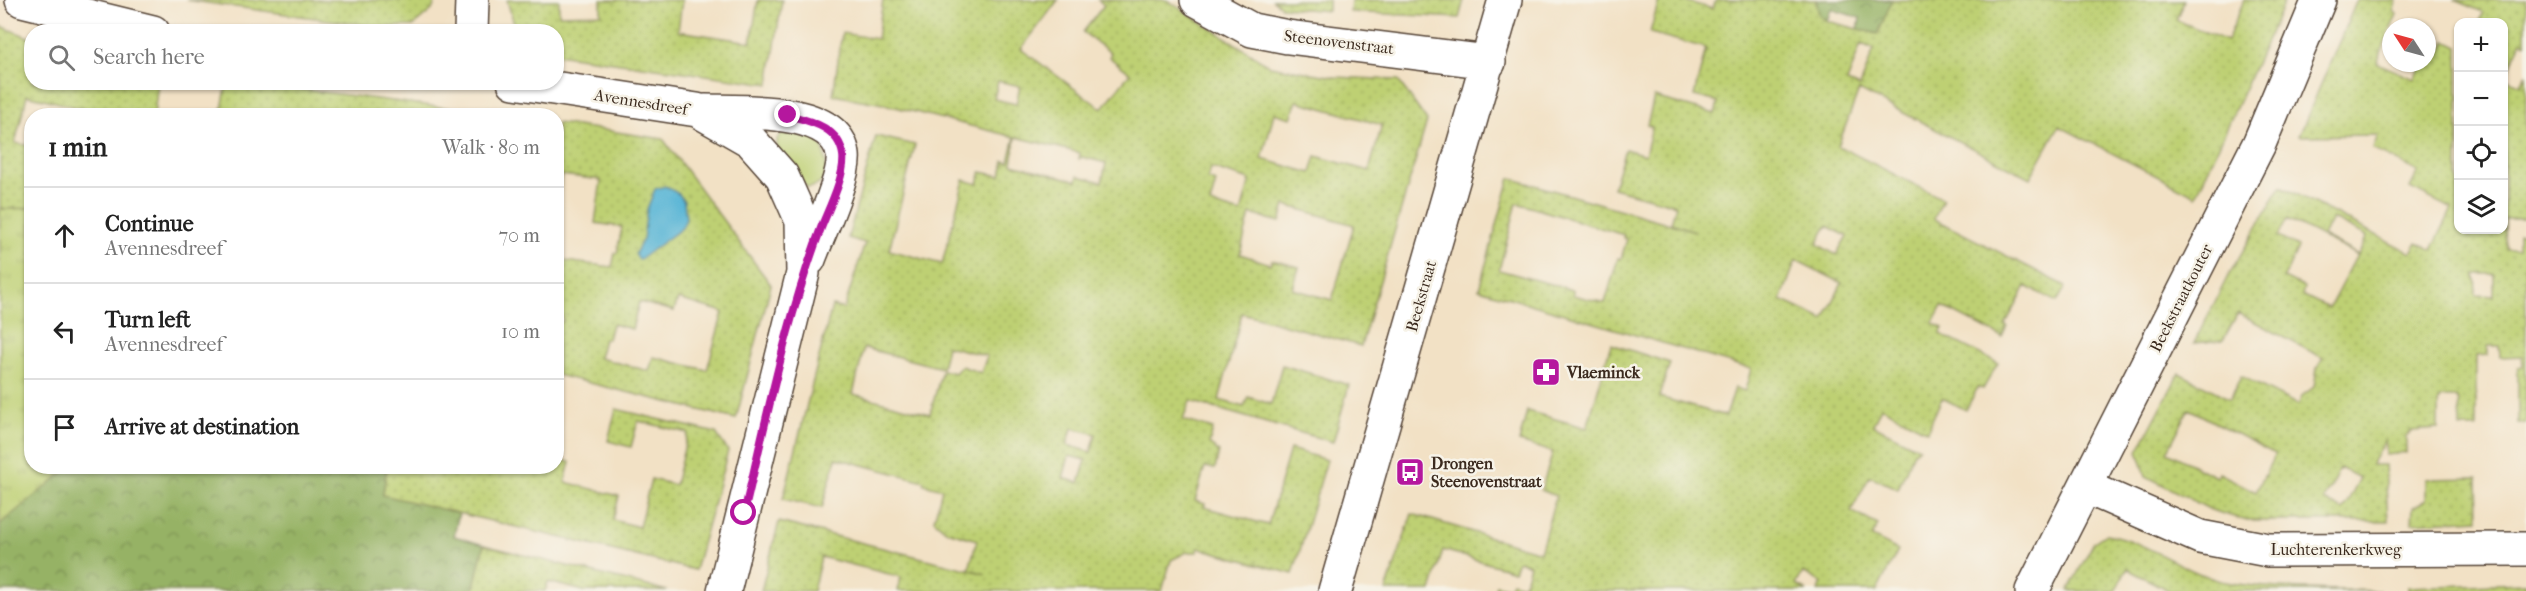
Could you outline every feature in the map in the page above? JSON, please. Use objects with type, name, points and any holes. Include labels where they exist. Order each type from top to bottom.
[{"type":"street","points":[[22,0],[120,24]]},
{"type":"street","points":[[471,24],[472,0]]},
{"type":"street","name":"Steenovenstraat","points":[[1197,0],[1252,30],[1288,37],[1489,62]]},
{"type":"street","name":"Beekstraat","points":[[1335,591],[1505,0]]},
{"type":"street","name":"Beekstraatkouter","points":[[2032,591],[2259,144],[2319,0]]},
{"type":"street","name":"Avennesdreef","points":[[564,90],[697,110],[788,115],[821,125],[836,137],[843,155],[839,179],[803,273],[724,591]]},
{"type":"street","name":"Avennesdreef","points":[[697,110],[751,141],[782,176],[802,221],[803,273]]},
{"type":"street","name":"Luchterenkerkweg","points":[[2086,487],[2200,537],[2268,550],[2526,549]]},
{"type":"green space","points":[[186,0],[436,0],[432,10],[415,24],[358,24]]},
{"type":"green space","points":[[507,0],[559,0],[559,15],[601,14],[601,0],[682,0],[678,31],[751,42],[758,0],[782,0],[769,84],[564,55],[564,24],[514,24]]},
{"type":"green space","points":[[883,0],[1058,0],[1021,49],[1102,109],[1130,73],[1109,57],[1111,53],[1083,32],[1104,5],[1098,0],[1167,0],[1270,66],[1335,77],[1398,80],[1427,121],[1361,346],[1242,313],[1219,400],[1244,407],[1248,397],[1271,404],[1282,365],[1349,385],[1333,442],[1190,401],[1183,420],[1213,429],[1209,444],[1219,452],[1215,469],[1205,467],[1195,501],[1205,504],[1204,507],[1268,525],[1290,449],[1327,460],[1293,574],[1199,548],[1197,552],[1187,552],[1171,560],[1162,591],[898,591],[901,577],[821,557],[813,591],[761,591],[779,522],[986,574],[969,569],[977,540],[947,531],[934,520],[942,489],[924,484],[924,481],[836,458],[822,508],[783,499],[832,306],[844,309],[865,243],[848,238],[876,136],[915,145],[889,250],[942,264],[964,180],[978,184],[981,172],[1001,176],[1004,161],[1009,162],[1015,137],[883,104],[833,95],[842,33],[877,39]],"holes":[[[998,81],[1020,86],[1016,104],[994,99]],[[1297,101],[1382,125],[1369,171],[1316,156],[1311,173],[1262,159],[1274,113],[1291,118]],[[1016,137],[1080,153],[1079,159],[1082,157],[1106,163],[1102,182],[1078,176],[1077,181],[1012,164]],[[1211,168],[1250,180],[1241,213],[1210,204],[1216,182],[1208,179]],[[1285,205],[1354,225],[1332,300],[1293,289],[1299,267],[1272,260],[1270,264],[1240,254],[1250,214],[1280,222]],[[947,346],[987,356],[981,373],[961,366],[955,373],[942,370],[930,414],[853,394],[864,348],[942,368]],[[1072,428],[1096,434],[1091,452],[1067,445]],[[1069,456],[1086,460],[1079,483],[1063,478]]]},
{"type":"green space","points":[[1273,0],[1328,0],[1328,11],[1282,7]]},
{"type":"green space","points":[[1351,0],[1464,0],[1459,18],[1350,12]]},
{"type":"green space","points":[[1659,0],[1681,0],[1713,9],[1716,0],[1816,0],[1819,15],[1827,21],[1878,34],[1892,0],[2184,0],[2176,20],[2227,41],[2244,0],[2285,0],[2196,196],[2059,126],[2030,178],[1859,90],[1838,146],[1943,199],[1934,219],[2066,286],[2057,302],[2026,286],[2005,325],[2007,326],[2002,337],[1942,306],[1933,323],[1943,328],[1940,334],[1998,363],[1983,389],[1978,387],[1966,410],[1942,398],[1927,431],[1881,407],[1873,425],[1919,448],[1914,452],[1898,489],[1870,476],[1851,511],[1878,525],[1872,537],[1898,550],[1877,591],[1818,591],[1822,583],[1803,572],[1796,585],[1807,591],[1494,591],[1496,585],[1509,588],[1512,582],[1524,585],[1530,565],[1518,561],[1514,571],[1443,550],[1431,591],[1386,591],[1412,514],[1540,552],[1556,496],[1541,490],[1553,452],[1519,442],[1527,411],[1587,428],[1611,344],[1670,363],[1659,397],[1726,416],[1735,388],[1745,391],[1751,369],[1479,289],[1510,178],[1695,231],[1671,223],[1676,205],[1613,188],[1625,149],[1645,155],[1652,127],[1647,125],[1654,97],[1715,114],[1718,102],[1694,96],[1706,48],[1650,33]],"holes":[[[1861,44],[1874,49],[1860,87],[1847,82]],[[1517,203],[1624,235],[1623,238],[1627,239],[1621,259],[1618,258],[1605,303],[1573,295],[1573,290],[1499,270]],[[1827,226],[1847,236],[1836,255],[1817,244]],[[1796,260],[1842,283],[1824,320],[1781,300]]]},
{"type":"green space","points":[[1816,0],[1892,0],[1879,34],[1858,30],[1860,18],[1831,9],[1827,21],[1819,15]]},
{"type":"green space","points":[[2357,0],[2397,0],[2393,11],[2397,14],[2395,18],[2382,18],[2382,51],[2377,63],[2382,65],[2382,72],[2398,72],[2415,79],[2418,72],[2436,72],[2436,53],[2440,55],[2446,41],[2454,45],[2454,234],[2506,234],[2506,249],[2518,249],[2518,234],[2526,234],[2526,424],[2518,424],[2518,368],[2523,367],[2522,356],[2500,357],[2499,346],[2488,346],[2488,355],[2476,356],[2476,428],[2460,428],[2459,402],[2456,398],[2442,398],[2438,403],[2438,429],[2411,431],[2406,437],[2406,453],[2385,455],[2385,440],[2371,465],[2385,465],[2388,521],[2247,521],[2211,510],[2146,476],[2138,451],[2179,373],[2230,399],[2241,376],[2298,405],[2303,395],[2314,387],[2317,368],[2323,358],[2238,313],[2223,340],[2194,343],[2227,278],[2281,186],[2411,253],[2417,242],[2432,250],[2452,209],[2410,188],[2418,172],[2373,149],[2378,135],[2299,136]],"holes":[[[2332,218],[2367,236],[2358,255],[2323,236]],[[2287,219],[2357,255],[2329,308],[2302,295],[2304,288],[2284,278],[2298,247],[2278,237]],[[2475,274],[2494,274],[2494,296],[2476,295]],[[2189,409],[2275,454],[2256,492],[2219,473],[2216,477],[2167,452]],[[2340,468],[2360,478],[2343,510],[2324,500]]]},
{"type":"green space","points":[[2454,0],[2526,0],[2526,43],[2521,41],[2508,73],[2508,18],[2481,18],[2483,12]]},
{"type":"green space","points":[[0,26],[24,35],[24,90],[157,90],[155,108],[80,108],[27,95],[15,143],[24,145],[24,208],[0,209]]},
{"type":"green space","points":[[2526,73],[2526,219],[2508,219],[2508,79],[2521,85]]},
{"type":"green space","points":[[226,90],[307,90],[448,108],[222,108]]},
{"type":"green space","points":[[564,124],[663,139],[771,285],[736,419],[564,377],[564,261],[612,267],[622,227],[595,223],[601,180],[564,175]],"holes":[[[678,299],[723,312],[707,370],[653,357],[649,371],[599,358],[604,339],[608,339],[612,324],[632,329],[639,302],[674,311]]]},
{"type":"green space","points":[[795,129],[820,139],[826,169],[822,182],[816,186],[807,188],[777,149],[777,139],[783,132]]},
{"type":"green space","points":[[24,208],[24,474],[386,474],[383,495],[459,513],[454,536],[484,545],[473,591],[0,591],[0,209]]},
{"type":"green space","points":[[24,208],[24,474],[61,474],[0,524],[0,209]]},
{"type":"green space","points":[[616,409],[716,433],[728,451],[695,570],[383,495],[386,474],[564,474],[564,461],[570,462],[565,482],[619,496],[613,520],[639,527],[651,479],[675,485],[688,433],[638,421],[631,447],[608,441]]},
{"type":"green space","points":[[2477,478],[2478,519],[2412,523],[2413,507],[2426,500],[2426,479]]},
{"type":"green space","points":[[2106,534],[2150,549],[2191,570],[2220,581],[2280,588],[2380,591],[2170,591],[2127,569],[2115,591],[2068,591],[2094,542]]},
{"type":"green space","points":[[484,545],[667,591],[584,591],[548,582],[545,591],[473,591]]},
{"type":"green space","points":[[2526,583],[2526,591],[2408,591],[2408,587]]},
{"type":"water","points":[[665,186],[679,194],[684,201],[686,219],[682,228],[639,260],[635,254],[643,239],[647,209],[655,189]]},
{"type":"place","name":"Vlaeminck","points":[[1546,372]]},
{"type":"place","name":"Drongen Steenovenstraat","points":[[1410,472]]},
{"type":"route","points":[[744,513],[803,273],[839,179],[843,155],[836,137],[821,125],[788,115]]}]
